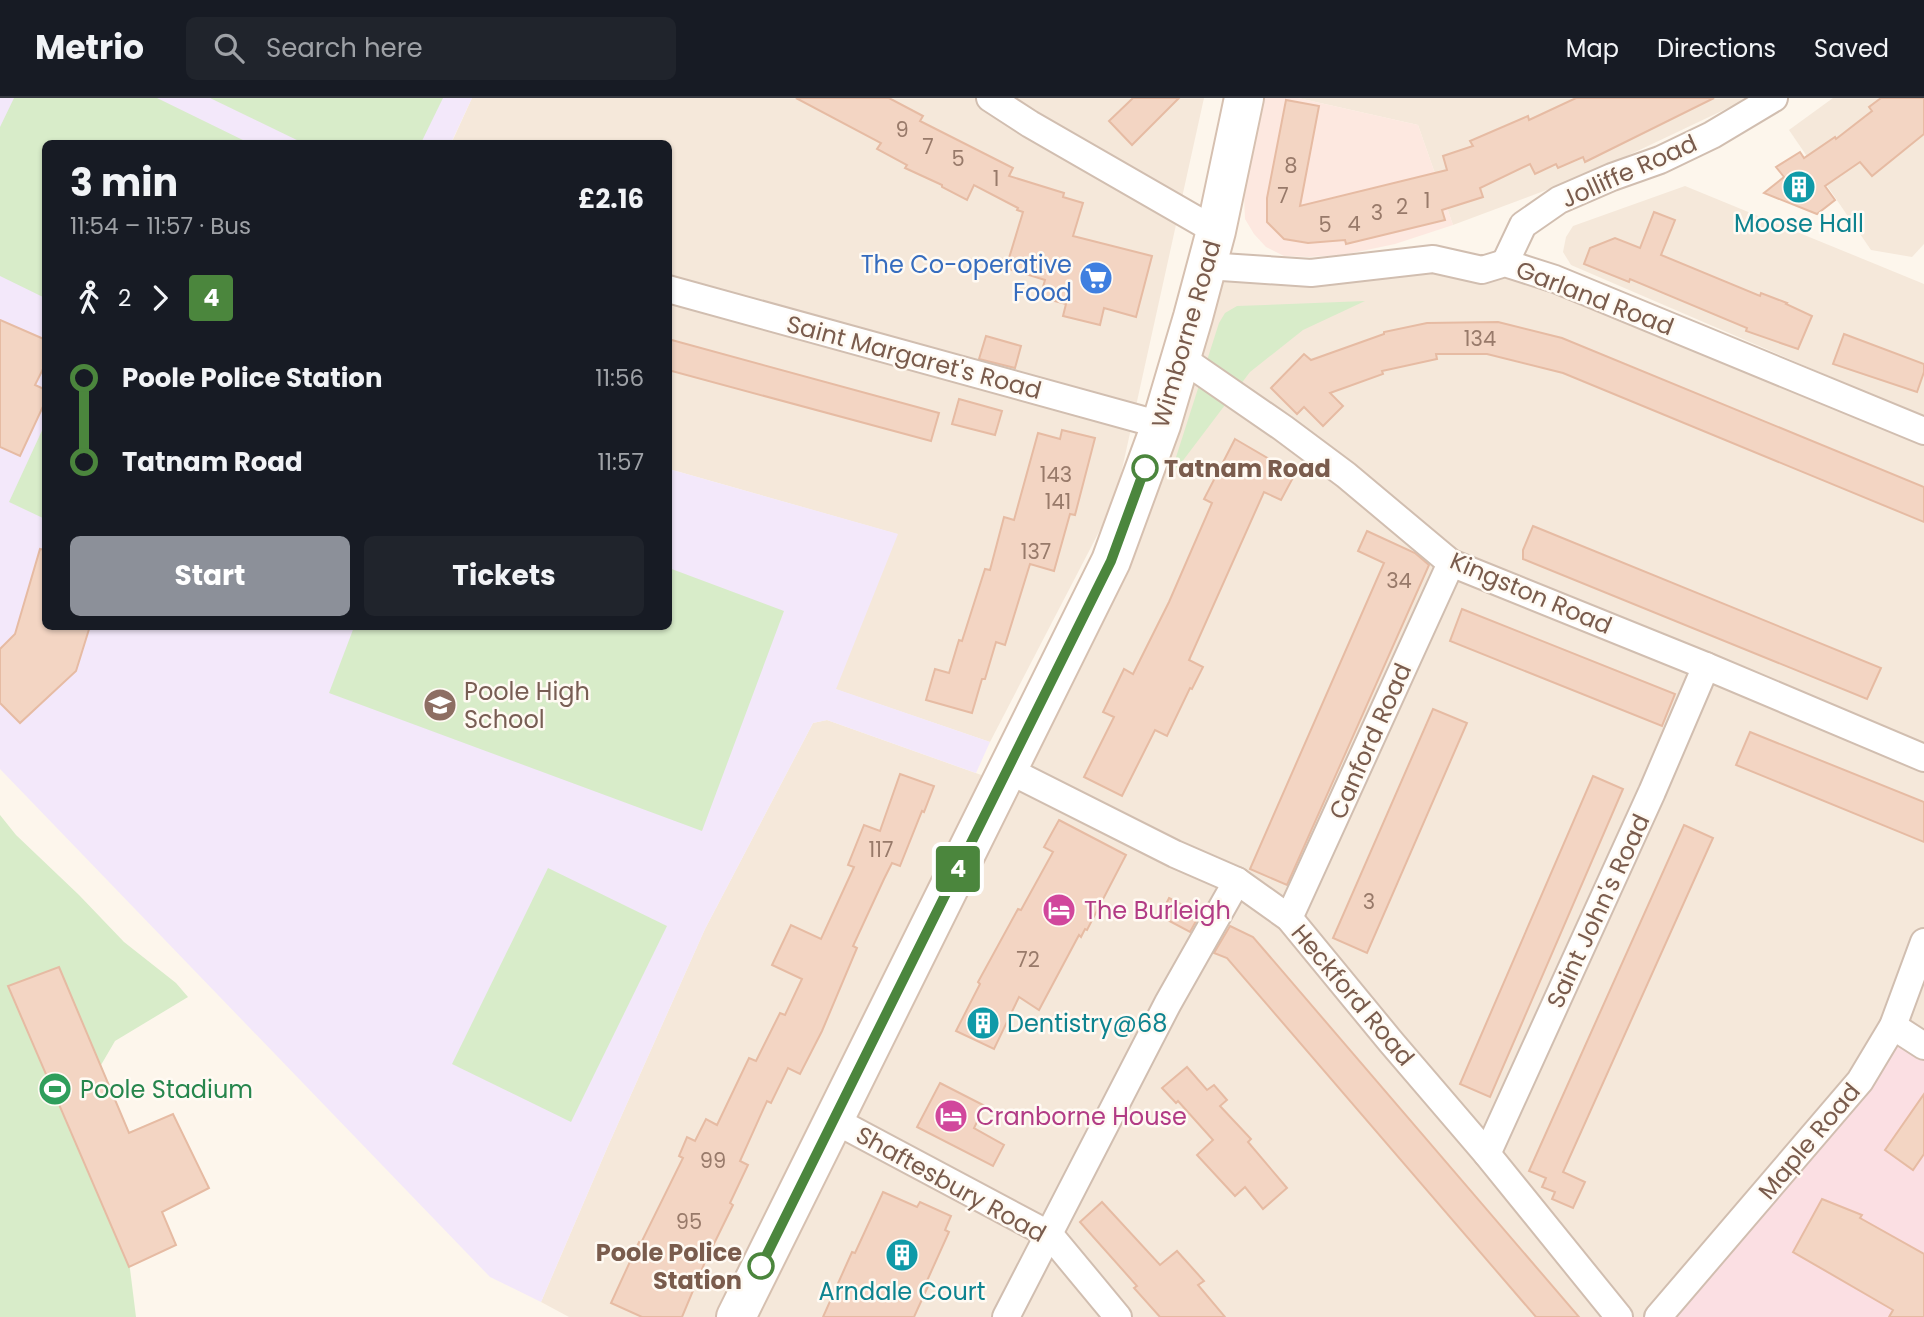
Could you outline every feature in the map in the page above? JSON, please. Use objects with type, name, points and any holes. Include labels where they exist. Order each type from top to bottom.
[{"type":"main road","name":"Wimborne Road","points":[[736,1317],[1111,561],[1161,425],[1212,248],[1244,98]]},
{"type":"street","points":[[990,98],[1212,248]]},
{"type":"street","name":"Jolliffe Road","points":[[1505,263],[1522,225],[1559,200],[1660,160],[1712,135],[1774,98]]},
{"type":"street","name":"Garland Road","points":[[1212,248],[1311,273],[1433,259],[1482,270],[1505,263],[1555,279],[1924,431]]},
{"type":"street","name":"Saint Margaret's Road","points":[[672,290],[1161,425]]},
{"type":"street","name":"Kingston Road","points":[[1180,356],[1346,475],[1451,563],[1924,758]]},
{"type":"street","name":"Canford Road","points":[[1289,918],[1451,563]]},
{"type":"street","name":"Saint John's Road","points":[[1487,1154],[1652,792],[1706,666]]},
{"type":"street","name":"Heckford Road","points":[[1008,770],[1175,854],[1237,881],[1289,918],[1487,1154],[1619,1317]]},
{"type":"street","points":[[1006,1317],[1168,1003],[1237,881]]},
{"type":"street","name":"Maple Road","points":[[1658,1317],[1860,1081],[1894,1026],[1924,942]]},
{"type":"street","points":[[1894,1026],[1924,1046]]},
{"type":"street","name":"Shaftesbury Road","points":[[834,1121],[1050,1235],[1118,1317]]},
{"type":"shaded area","name":"Poole High School","points":[[0,98],[472,98],[452,140],[42,140],[42,630],[672,630],[672,470],[898,534],[836,689],[990,742],[976,773],[827,720],[813,723],[705,929],[541,1302],[490,1277],[0,769]]},
{"type":"shaded area","points":[[472,98],[1204,98],[1115,501],[990,742],[835,689],[897,534],[672,470],[672,140],[453,140]]},
{"type":"shaded area","points":[[1265,98],[1298,98],[1418,125],[1453,225],[1395,244],[1343,255],[1284,256],[1266,247],[1245,219],[1244,196]]},
{"type":"shaded area","points":[[1298,98],[1749,98],[1589,174],[1453,225],[1418,125]]},
{"type":"shaded area","points":[[1833,98],[1924,98],[1924,244],[1912,257],[1871,250],[1789,130]]},
{"type":"shaded area","points":[[1685,186],[1924,284],[1924,417],[1571,265],[1563,252],[1566,237],[1573,226]]},
{"type":"shaded area","points":[[1505,263],[1924,431],[1924,1046],[1658,1317],[569,1317],[541,1302],[705,929],[813,723],[827,720],[1001,782],[1111,561],[1207,266]]},
{"type":"shaded area","points":[[1893,1026],[1924,1046],[1924,1317],[1658,1317]]},
{"type":"green space","points":[[14,98],[157,98],[243,140],[42,140],[42,297],[0,276],[0,127]]},
{"type":"green space","points":[[210,98],[443,98],[422,140],[297,140]]},
{"type":"green space","points":[[1365,301],[1303,330],[1250,372],[1169,479],[1219,323],[1225,313],[1237,306]]},
{"type":"green space","points":[[42,430],[42,517],[9,502]]},
{"type":"green space","points":[[672,569],[784,611],[702,831],[329,693],[353,630],[672,630]]},
{"type":"green space","name":"Poole Stadium","points":[[0,815],[16,835],[124,942],[176,983],[188,997],[115,1041],[101,1065],[129,1132],[173,1114],[209,1188],[162,1212],[127,1245],[136,1317],[0,1317]]},
{"type":"green space","points":[[548,868],[667,926],[571,1122],[452,1064]]},
{"type":"building","points":[[796,98],[889,98],[923,116],[920,121],[1013,168],[1009,176],[1064,193],[1063,197],[1083,203],[1073,236],[1152,256],[1136,317],[1104,308],[1100,325],[1063,316],[1066,304],[1040,297],[1045,280],[1006,268],[1023,212],[974,185],[967,200],[905,168],[907,165],[877,149],[881,143]]},
{"type":"building","points":[[1133,98],[1179,98],[1132,145],[1109,121]]},
{"type":"building","points":[[1576,98],[1714,98],[1585,162],[1583,157],[1558,168],[1556,164],[1535,174],[1530,164],[1480,188],[1483,197],[1442,210],[1445,220],[1346,244],[1345,240],[1308,243],[1284,239],[1267,222],[1267,198],[1286,100],[1319,106],[1300,206],[1447,170],[1443,156],[1473,146],[1470,141],[1528,116],[1529,120]]},
{"type":"building","points":[[1881,98],[1924,98],[1924,134],[1872,176],[1860,162],[1825,186],[1835,200],[1817,214],[1764,193],[1784,177],[1776,167],[1800,152],[1804,158],[1835,137],[1836,139],[1872,111],[1869,107]]},
{"type":"building","points":[[1654,212],[1675,220],[1661,255],[1760,296],[1761,293],[1787,303],[1812,316],[1798,349],[1746,331],[1747,328],[1630,279],[1629,282],[1584,264],[1590,248],[1615,238],[1640,248]]},
{"type":"building","points":[[0,320],[42,338],[42,371],[35,385],[42,388],[42,409],[20,456],[0,447]]},
{"type":"building","points":[[1498,322],[1562,338],[1924,487],[1924,522],[1563,373],[1487,354],[1436,354],[1437,359],[1382,371],[1383,374],[1330,393],[1343,406],[1323,426],[1304,407],[1297,414],[1271,388],[1304,354],[1311,360],[1384,332],[1427,323]]},
{"type":"building","points":[[1844,334],[1924,364],[1917,392],[1833,364]]},
{"type":"building","points":[[986,336],[1021,346],[1015,368],[979,359]]},
{"type":"building","points":[[672,340],[939,413],[931,441],[672,371]]},
{"type":"building","points":[[959,399],[1002,411],[995,435],[952,424]]},
{"type":"building","points":[[1062,430],[1095,438],[1075,515],[1070,514],[1054,571],[1030,564],[1005,645],[996,642],[972,713],[926,700],[935,669],[949,673],[985,569],[990,570],[1004,517],[1014,520],[1038,433],[1060,439]]},
{"type":"building","points":[[1235,439],[1295,474],[1281,500],[1264,492],[1189,660],[1203,667],[1167,736],[1155,730],[1122,796],[1084,777],[1114,717],[1103,712],[1124,669],[1133,674],[1169,602],[1212,503],[1204,499]]},
{"type":"building","points":[[1533,526],[1881,668],[1867,699],[1523,559],[1523,550]]},
{"type":"building","points":[[1367,531],[1415,553],[1429,565],[1287,885],[1250,869],[1384,563],[1358,551]]},
{"type":"building","points":[[42,549],[42,630],[89,630],[76,671],[20,723],[0,703],[0,649],[15,634]]},
{"type":"building","points":[[1462,609],[1675,694],[1662,726],[1450,641]]},
{"type":"building","points":[[1433,709],[1467,723],[1367,953],[1333,938]]},
{"type":"building","points":[[1750,732],[1924,802],[1924,842],[1736,765]]},
{"type":"building","points":[[900,774],[934,786],[924,812],[922,811],[900,866],[892,863],[884,879],[853,946],[857,948],[822,1031],[800,1074],[788,1068],[771,1103],[767,1101],[740,1161],[748,1165],[730,1203],[733,1205],[682,1317],[642,1317],[611,1303],[683,1158],[679,1156],[687,1137],[695,1141],[706,1119],[717,1125],[749,1058],[756,1061],[780,1013],[785,1015],[802,979],[772,965],[791,925],[821,939],[854,867],[848,865],[864,825],[880,831]]},
{"type":"building","points":[[1593,776],[1623,789],[1490,1097],[1460,1084]]},
{"type":"building","points":[[1059,820],[1126,855],[1087,930],[1085,929],[1081,937],[1079,935],[1039,1010],[1019,997],[994,1049],[956,1031],[980,984],[978,982],[1053,852],[1044,847]]},
{"type":"building","points":[[1684,825],[1713,838],[1563,1172],[1585,1182],[1573,1208],[1552,1199],[1555,1192],[1542,1187],[1546,1178],[1529,1171]]},
{"type":"building","points":[[1169,898],[1200,914],[1190,932],[1160,916]]},
{"type":"building","points":[[1230,926],[1253,937],[1579,1317],[1536,1317],[1227,958],[1214,953]]},
{"type":"building","points":[[59,967],[129,1133],[173,1114],[209,1188],[162,1212],[176,1245],[129,1267],[8,986]]},
{"type":"building","points":[[1187,1067],[1207,1090],[1214,1085],[1227,1100],[1220,1106],[1251,1139],[1248,1142],[1287,1188],[1263,1209],[1245,1187],[1235,1196],[1197,1155],[1213,1140],[1178,1101],[1176,1103],[1162,1088]]},
{"type":"building","name":"Cranborne House","points":[[940,1083],[985,1106],[974,1128],[1004,1145],[993,1166],[917,1127]]},
{"type":"building","points":[[1924,1094],[1924,1154],[1913,1170],[1885,1150]]},
{"type":"building","name":"Arndale Court","points":[[883,1192],[917,1207],[920,1202],[951,1216],[945,1230],[949,1232],[914,1317],[823,1317],[852,1252],[855,1253]]},
{"type":"building","points":[[1822,1199],[1862,1215],[1860,1218],[1924,1254],[1924,1317],[1889,1317],[1893,1310],[1793,1252]]},
{"type":"building","points":[[1102,1202],[1160,1265],[1177,1251],[1204,1281],[1198,1285],[1225,1317],[1160,1317],[1134,1288],[1137,1286],[1080,1222]]},
{"type":"bus line","name":"4","points":[[761,1266],[1111,561],[1145,468]]},
{"type":"place","name":"Moose Hall","points":[[1799,187]]},
{"type":"place","name":"The Co-operative Food","points":[[1096,278]]},
{"type":"place","name":"Tatnam Road","points":[[1145,468]]},
{"type":"place","name":"Poole High School","points":[[440,705]]},
{"type":"place","name":"The Burleigh","points":[[1059,910]]},
{"type":"place","name":"Dentistry@68","points":[[983,1023]]},
{"type":"place","name":"Poole Stadium","points":[[55,1089]]},
{"type":"place","name":"Cranborne House","points":[[951,1116]]},
{"type":"place","name":"Arndale Court","points":[[902,1255]]},
{"type":"place","name":"Poole Police Station","points":[[761,1266]]}]
